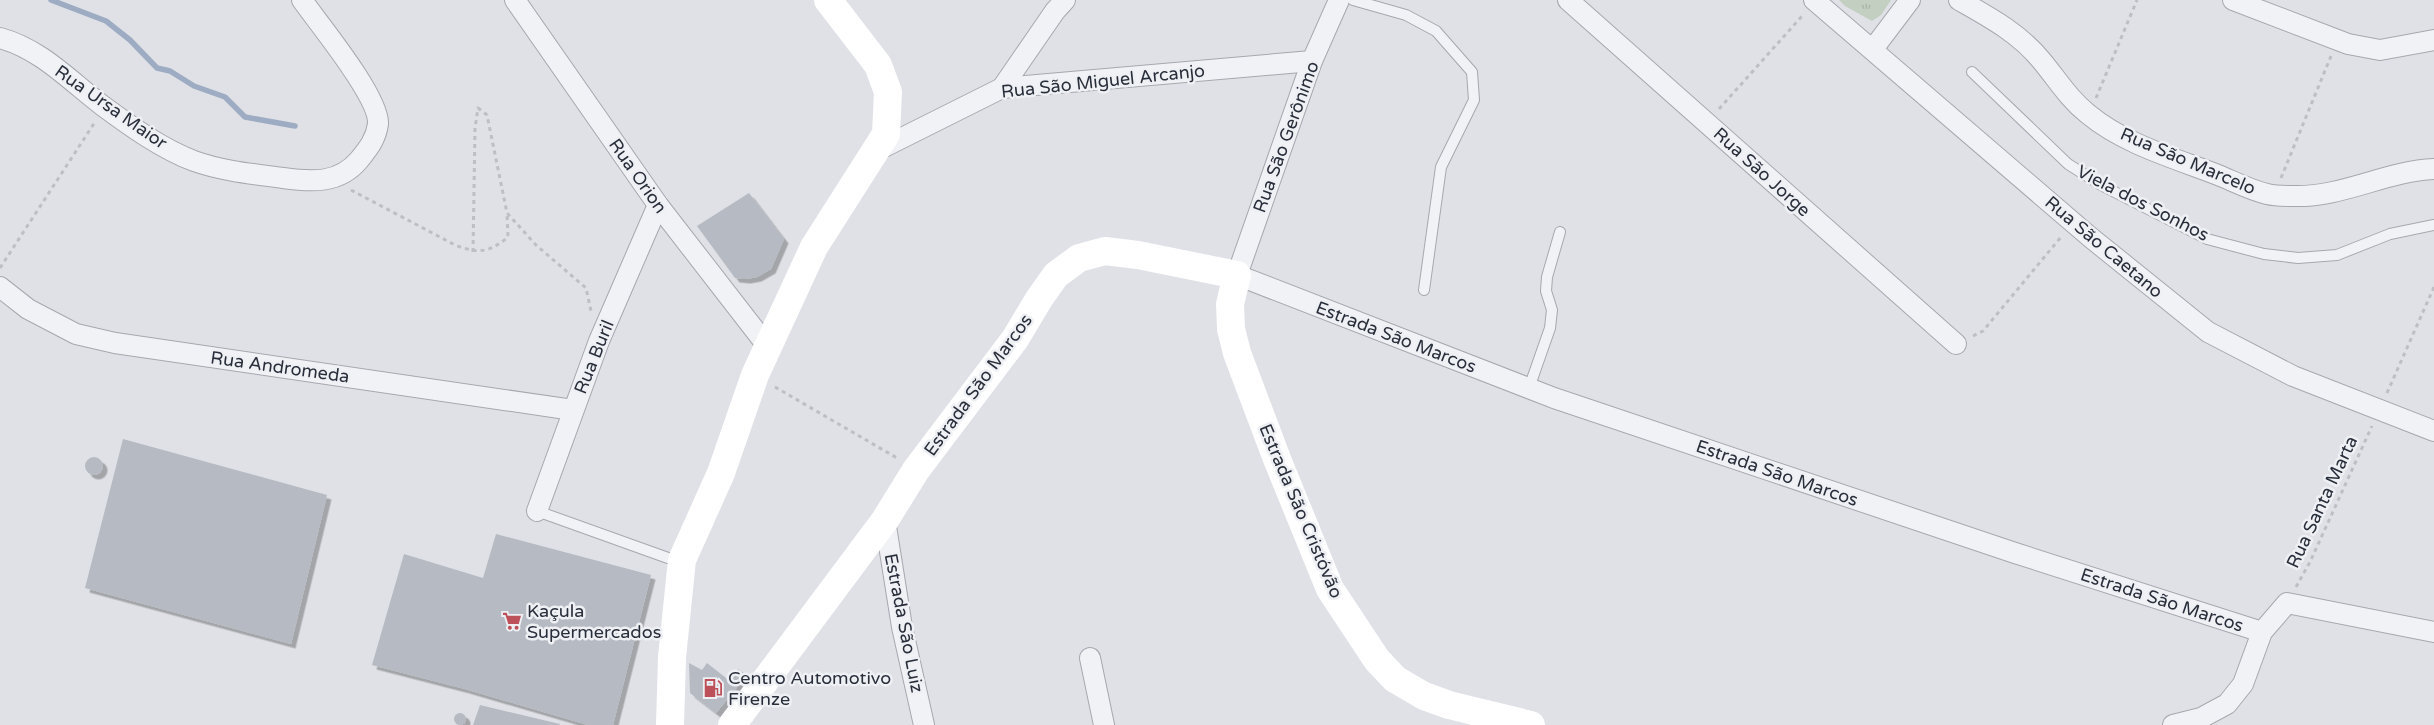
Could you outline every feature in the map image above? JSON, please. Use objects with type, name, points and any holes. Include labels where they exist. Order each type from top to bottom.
[{"type":"street","name":"Rua Ursa Maior","points":[[0,38],[20,44],[51,64],[106,107],[162,145],[193,161],[234,171],[294,180],[330,180],[351,169],[373,143],[378,123],[374,105],[362,83],[302,0]]},
{"type":"street","name":"Rua Orion","points":[[515,0],[658,205],[768,347]]},
{"type":"street","points":[[670,725],[672,657],[682,560],[721,473],[755,375],[814,247],[886,134],[888,92],[878,65],[828,0]]},
{"type":"street","points":[[1002,88],[1055,11],[1065,0]]},
{"type":"street","name":"Rua São Gerônimo","points":[[1237,275],[1312,61],[1338,0]]},
{"type":"street","name":"Rua São Jorge","points":[[1568,0],[1956,344]]},
{"type":"street","points":[[1873,49],[1910,0]]},
{"type":"street","name":"Rua São Marcelo","points":[[1959,0],[1993,19],[2020,39],[2041,60],[2062,90],[2088,115],[2155,151],[2267,194],[2296,196],[2328,192],[2406,172],[2434,169]]},
{"type":"street","points":[[2233,0],[2337,40],[2380,50],[2434,40]]},
{"type":"street","name":"Rua São Caetano","points":[[1815,1],[2073,223],[2208,332],[2293,376],[2379,412],[2434,432]]},
{"type":"street","name":"Rua São Miguel Arcanjo","points":[[876,151],[1002,88],[1312,61]]},
{"type":"street","name":"Rua Buril","points":[[537,511],[599,341],[658,205]]},
{"type":"street","name":"Estrada São Marcos","points":[[732,725],[885,520],[916,470],[1015,339],[1056,275],[1079,258],[1105,251],[1138,255],[1237,275],[1529,388],[2006,550],[2262,632]]},
{"type":"street","name":"Estrada São Cristóvão","points":[[1237,275],[1230,304],[1231,329],[1237,353],[1326,580],[1340,605],[1377,660],[1395,679],[1424,696],[1449,705],[1531,725]]},
{"type":"street","name":"Rua Andromeda","points":[[0,287],[28,309],[76,334],[115,343],[573,410]]},
{"type":"street","name":"Estrada São Luiz","points":[[885,520],[902,627],[924,725]]},
{"type":"street","points":[[2287,603],[2434,632]]},
{"type":"street","name":"Estrada São Marcos","points":[[2173,725],[2200,718],[2227,704],[2243,684],[2262,632],[2287,603]]},
{"type":"street","points":[[1090,658],[1104,725]]},
{"type":"lane","points":[[1353,0],[1406,15],[1436,31],[1472,72],[1474,100],[1441,167],[1424,290]]},
{"type":"lane","name":"Viela dos Sonhos","points":[[1972,72],[2068,164],[2100,185],[2207,239],[2264,254],[2298,258],[2337,255],[2390,234],[2434,225]]},
{"type":"lane","points":[[1529,388],[1550,328],[1552,310],[1546,291],[1547,277],[1560,232]]},
{"type":"lane","points":[[537,511],[668,558]]},
{"type":"path","points":[[2088,115],[2137,0]]},
{"type":"path","points":[[1707,123],[1815,1]]},
{"type":"path","points":[[2274,194],[2337,40]]},
{"type":"path","points":[[0,268],[106,107]]},
{"type":"path","points":[[330,180],[473,252],[495,248],[508,237],[507,212],[488,116],[478,108],[475,128],[473,252]]},
{"type":"path","points":[[507,212],[536,245],[586,288],[599,341]]},
{"type":"path","points":[[1956,344],[1983,331],[2073,223]]},
{"type":"path","name":"Rua Santa Marta","points":[[2287,603],[2310,562],[2434,287]]},
{"type":"path","points":[[755,375],[916,470]]},
{"type":"green space","points":[[1839,0],[1891,0],[1881,15],[1872,21],[1845,6]]},
{"type":"building","points":[[749,193],[784,239],[771,269],[757,277],[735,278],[697,226]]},
{"type":"building","points":[[123,439],[327,495],[291,644],[85,588]]},
{"type":"building","points":[[94,457],[100,460],[103,466],[100,472],[94,475],[88,472],[85,466],[88,460]]},
{"type":"building","name":"Kaçula Supermercados","points":[[496,534],[651,575],[613,725],[588,725],[465,689],[372,665],[404,554],[483,578]]},
{"type":"building","name":"Centro Automotivo Firenze","points":[[689,663],[702,670],[707,663],[731,682],[738,669],[747,675],[716,713],[690,693]]},
{"type":"building","points":[[480,705],[560,724],[560,725],[473,725]]},
{"type":"building","points":[[458,713],[462,713],[466,719],[462,725],[458,725],[454,721],[454,717]]},
{"type":"waterway","points":[[51,0],[106,21],[130,40],[157,68],[170,71],[194,86],[225,97],[245,117],[295,126]]},
{"type":"place","name":"Kaçula Supermercados","points":[[512,621]]},
{"type":"place","name":"Centro Automotivo Firenze","points":[[713,688]]}]
